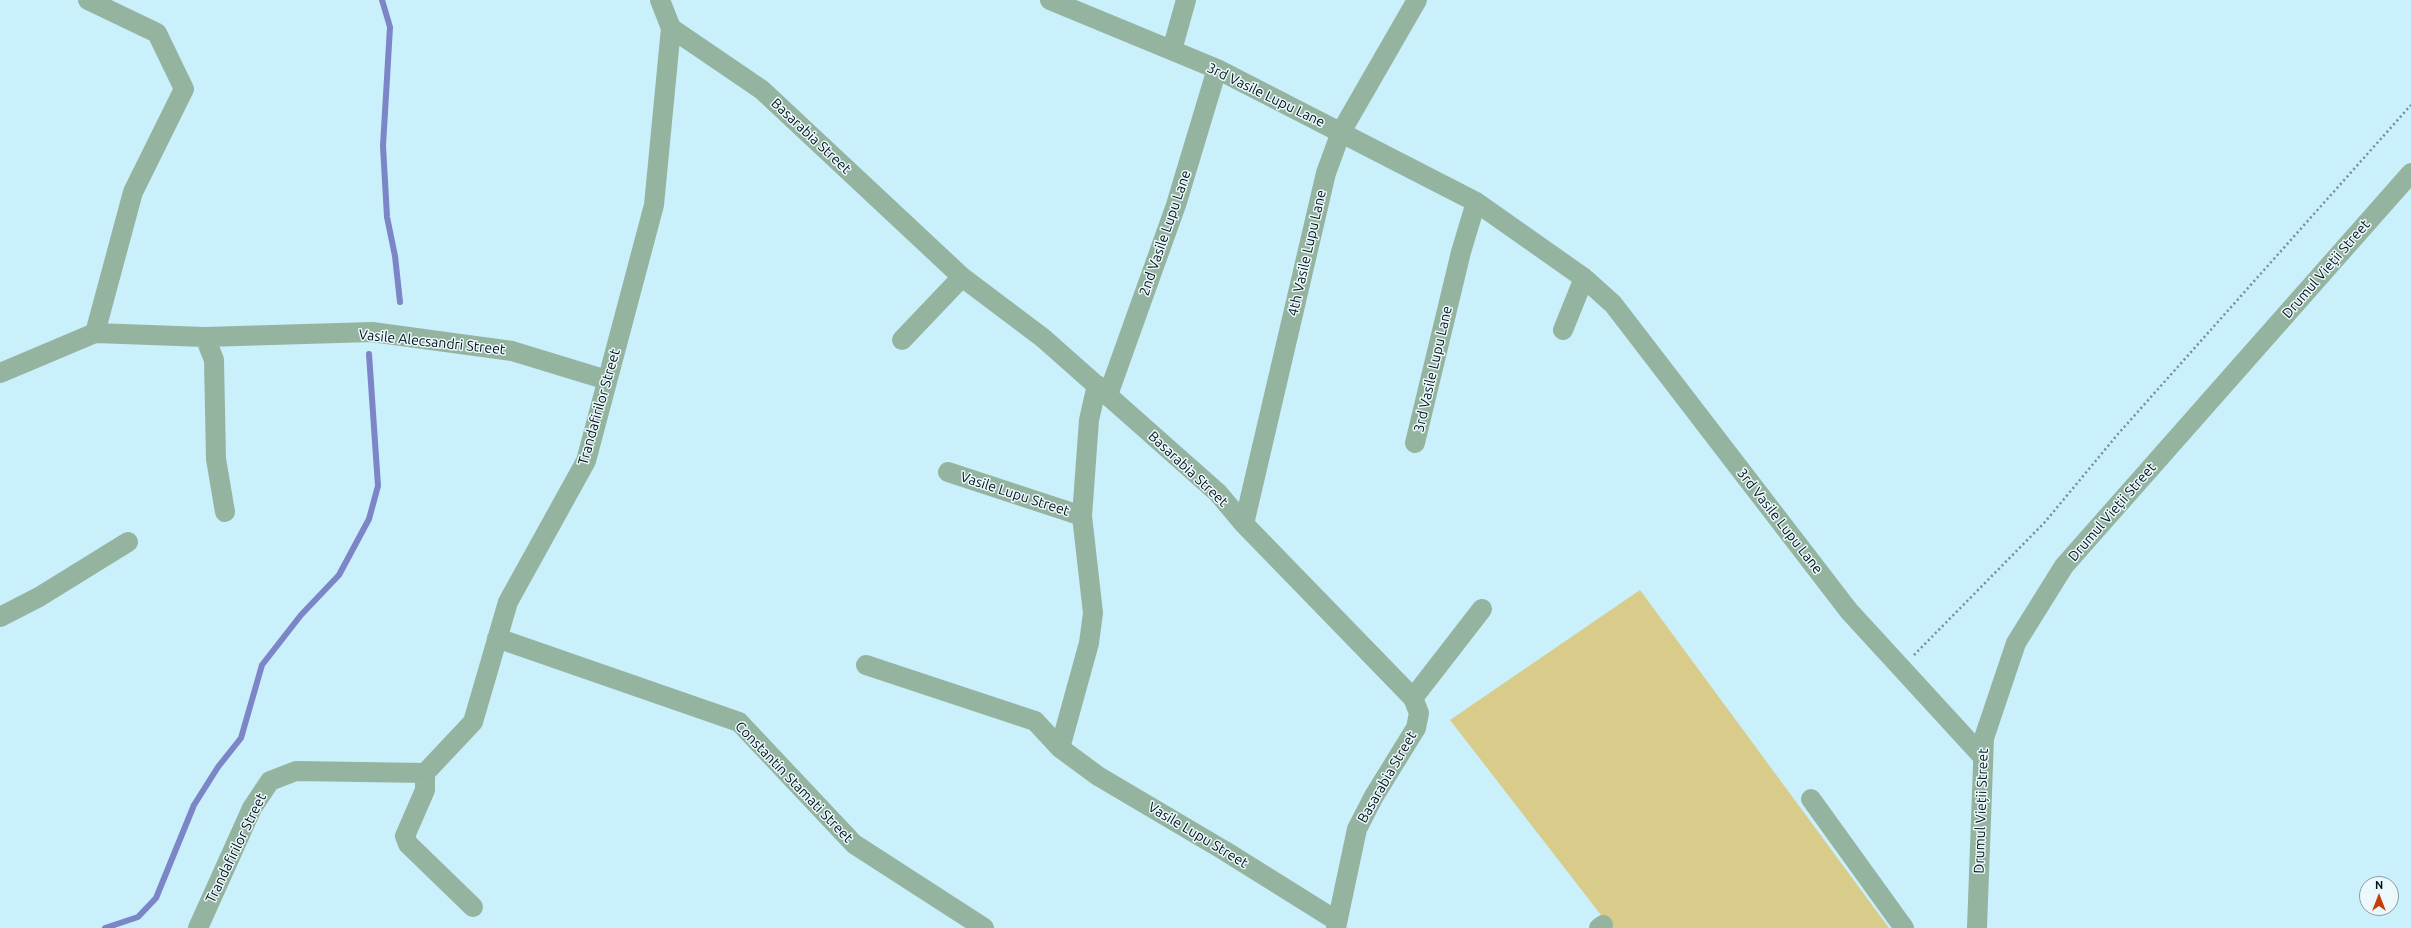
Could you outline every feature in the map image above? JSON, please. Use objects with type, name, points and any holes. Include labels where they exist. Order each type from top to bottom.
[{"type":"street","points":[[88,0],[157,33],[184,89],[133,192],[95,333]]},
{"type":"street","points":[[660,0],[671,28]]},
{"type":"street","name":"3rd Vasile Lupu Lane","points":[[1050,0],[1217,69],[1476,202],[1584,278],[1613,304],[1849,611],[1983,757]]},
{"type":"street","points":[[1172,50],[1186,0]]},
{"type":"street","name":"4th Vasile Lupu Lane","points":[[1244,524],[1326,173],[1341,132],[1417,0]]},
{"type":"street","name":"Basarabia Street","points":[[671,28],[762,90],[962,277],[1043,338],[1218,493],[1244,524],[1413,698],[1419,712],[1416,728],[1374,796],[1357,828],[1336,924]]},
{"type":"street","name":"Trandafirilor Street","points":[[198,928],[252,808],[270,781],[296,771],[425,773],[473,722],[508,602],[586,461],[654,205],[671,28]]},
{"type":"street","name":"2nd Vasile Lupu Lane","points":[[1102,390],[1176,205],[1217,69]]},
{"type":"street","name":"Drumul Vieții Street","points":[[1978,928],[1984,738],[2016,643],[2064,566],[2411,173]]},
{"type":"street","name":"3rd Vasile Lupu Lane","points":[[1415,443],[1461,252],[1476,202]]},
{"type":"street","points":[[902,340],[962,277]]},
{"type":"street","points":[[1564,330],[1584,278]]},
{"type":"street","name":"Vasile Alecsandri Street","points":[[0,373],[95,333],[205,338],[372,332],[512,351],[607,380]]},
{"type":"street","points":[[205,338],[214,360],[216,459],[225,512]]},
{"type":"street","name":"Vasile Lupu Street","points":[[1060,748],[1089,643],[1093,613],[1082,516],[1089,420],[1102,390]]},
{"type":"street","name":"Vasile Lupu Street","points":[[948,472],[1082,516]]},
{"type":"street","points":[[0,617],[39,597],[128,542]]},
{"type":"street","points":[[1413,698],[1482,609]]},
{"type":"street","name":"Constantin Stamati Street","points":[[497,638],[739,722],[854,844],[984,928]]},
{"type":"street","name":"Vasile Lupu Street","points":[[866,664],[1035,721],[1060,748],[1098,776],[1225,851],[1336,924]]},
{"type":"street","points":[[425,773],[425,790],[405,836],[408,844],[473,907]]},
{"type":"street","points":[[1811,799],[1904,928]]},
{"type":"path","points":[[1901,668],[2045,522],[2118,434],[2411,105]]},
{"type":"shaded area","points":[[1640,590],[1889,928],[1611,928],[1450,720]]},
{"type":"waterway","points":[[382,0],[390,27],[383,146],[387,217],[395,256],[400,302]]},
{"type":"waterway","points":[[105,928],[138,917],[156,898],[194,805],[218,767],[241,738],[262,665],[301,615],[339,575],[369,519],[378,486],[369,354]]}]
